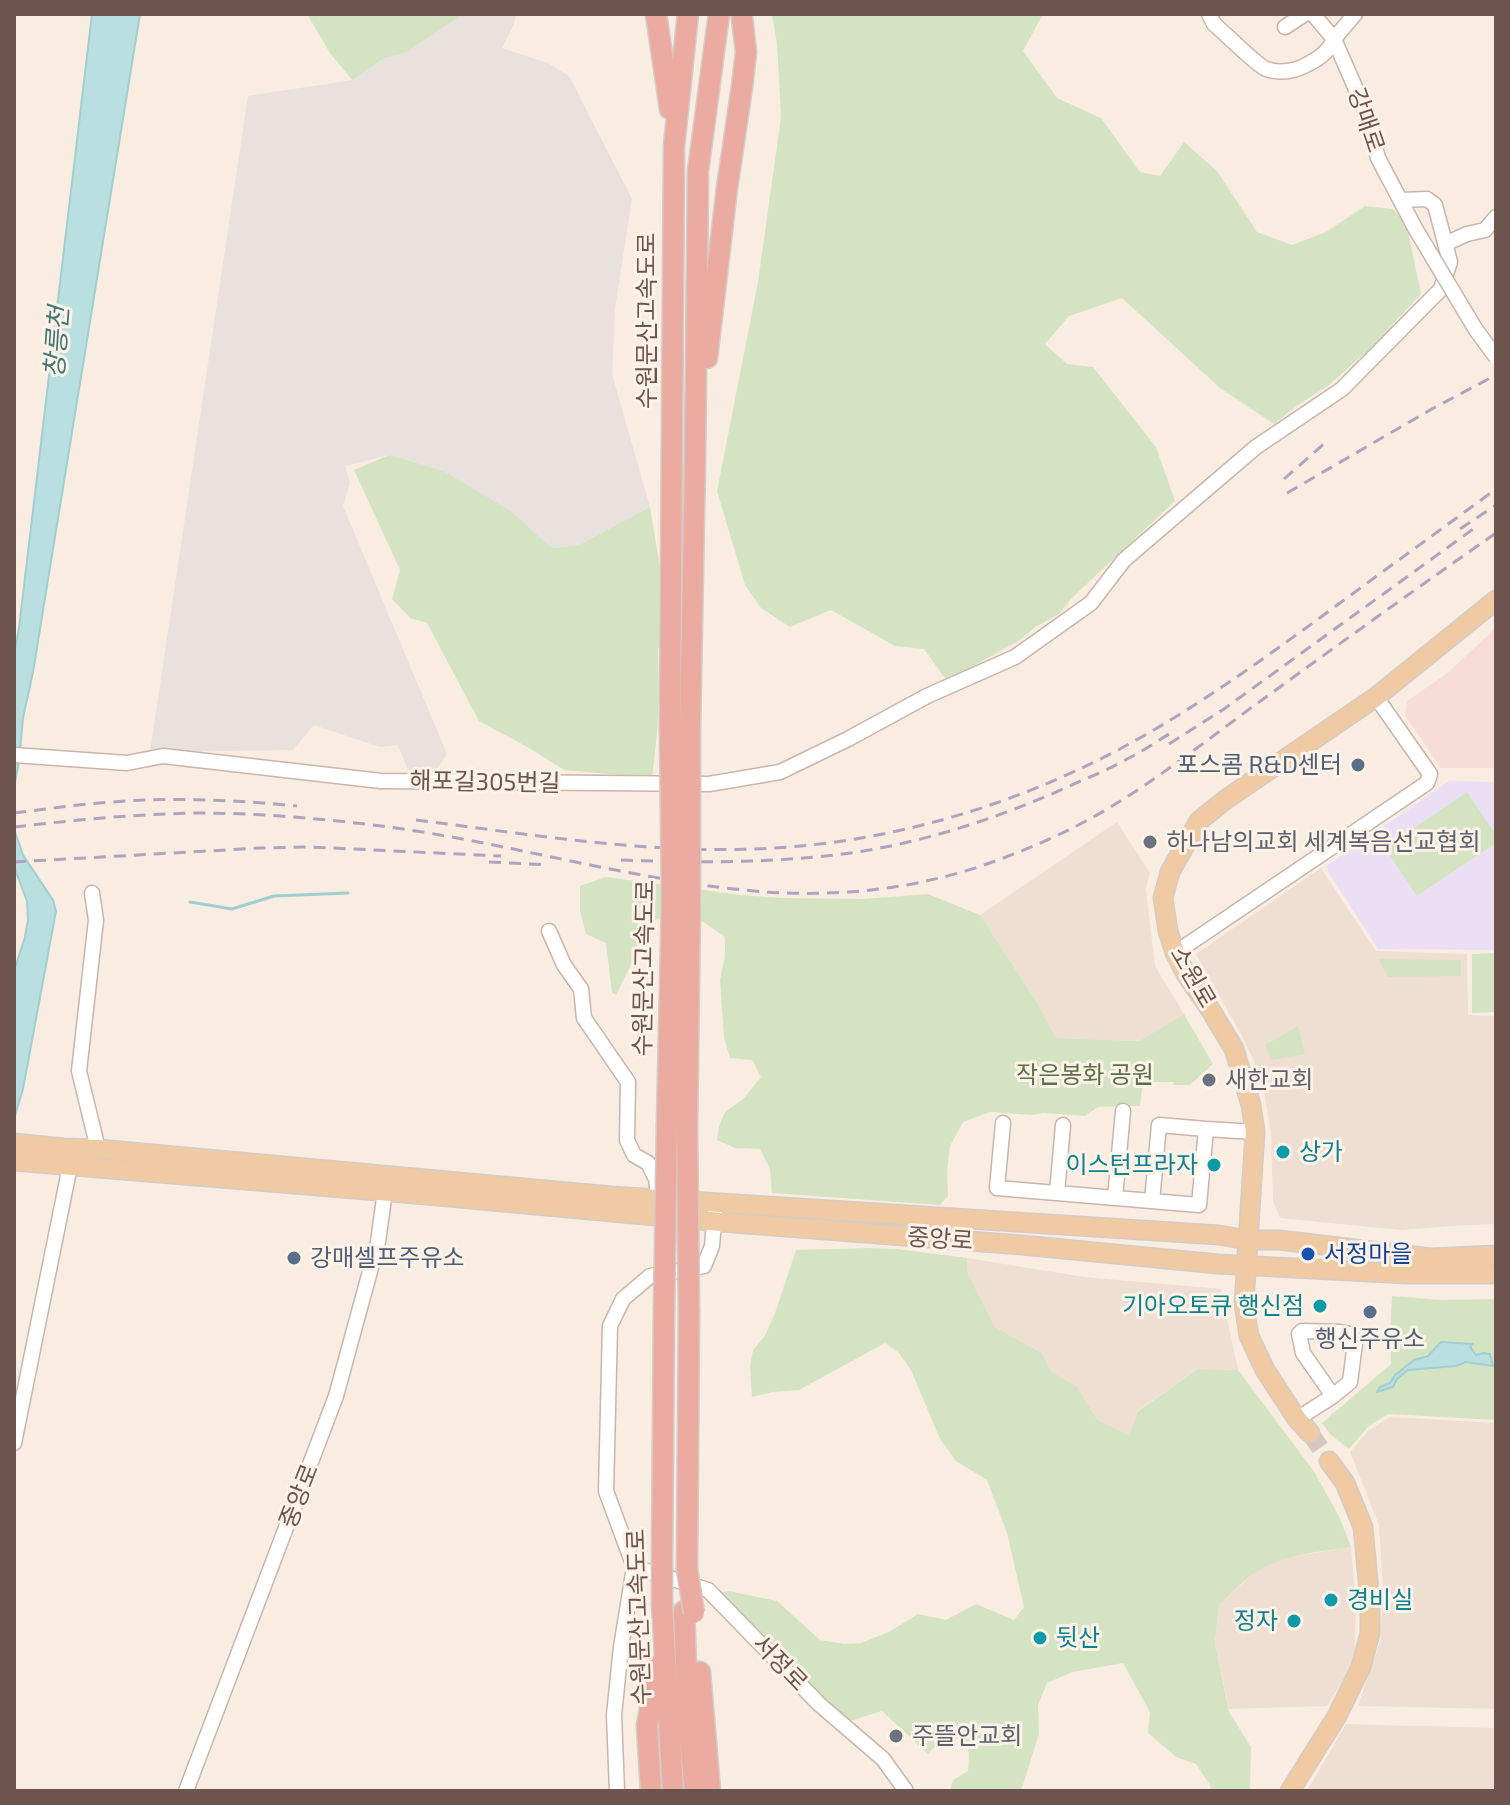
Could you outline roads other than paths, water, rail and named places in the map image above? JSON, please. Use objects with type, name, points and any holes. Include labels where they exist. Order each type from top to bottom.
[{"type":"highway","name":"수원문산고속도로","points":[[656,14],[674,146],[680,726],[677,1125],[664,1309],[662,1562],[673,1791]]},
{"type":"highway","name":"수원문산고속도로","points":[[674,146],[688,14]]},
{"type":"highway","name":"수원문산고속도로","points":[[680,726],[695,461],[698,171],[719,14]]},
{"type":"highway","name":"수원문산고속도로","points":[[695,461],[746,52],[742,18]]},
{"type":"highway","name":"수원문산고속도로","points":[[677,1125],[689,1311],[688,1720],[695,1791]]},
{"type":"highway","points":[[689,1612],[710,1791]]},
{"type":"highway","points":[[651,1791],[647,1726],[663,1627]]},
{"type":"main road","name":"소원로","points":[[1247,1265],[1255,1132],[1251,1105],[1234,1049],[1175,953],[1163,898],[1170,872],[1199,821],[1376,697],[1496,600]]},
{"type":"main road","points":[[14,1143],[65,1160]]},
{"type":"main road","name":"중앙로","points":[[65,1160],[98,1149],[386,1184],[659,1199],[715,1212],[1219,1235],[1431,1258],[1496,1255]]},
{"type":"main road","name":"중앙로","points":[[65,1160],[715,1212],[1022,1245],[1247,1265],[1493,1276]]},
{"type":"main road","points":[[14,1161],[65,1160]]},
{"type":"main road","points":[[1247,1265],[1244,1304],[1249,1336],[1265,1370],[1304,1426]]},
{"type":"main road","points":[[1290,1791],[1337,1716],[1361,1667],[1370,1633],[1363,1527],[1345,1483],[1329,1461]]},
{"type":"street","points":[[1209,14],[1214,24],[1265,68],[1278,71],[1295,71],[1312,63],[1329,50],[1355,14]]},
{"type":"street","points":[[1285,27],[1305,14]]},
{"type":"street","name":"강매로","points":[[1313,14],[1334,39],[1365,110],[1378,158],[1415,228],[1476,330],[1496,357]]},
{"type":"street","points":[[1401,200],[1427,199],[1435,205],[1445,244],[1485,230],[1496,217]]},
{"type":"street","name":"해포길305번길","points":[[20,756],[127,763],[163,756],[381,781],[709,784],[780,772],[927,696],[1015,657],[1091,603],[1124,560],[1256,447],[1342,389],[1441,289],[1450,262],[1445,244]]},
{"type":"street","points":[[1175,953],[1427,783],[1430,774],[1376,697]]},
{"type":"street","points":[[92,893],[96,920],[79,1071],[98,1149]]},
{"type":"street","points":[[549,931],[564,965],[581,989],[584,1018],[628,1082],[627,1140],[634,1155],[648,1163],[656,1179],[659,1199]]},
{"type":"street","points":[[1115,1198],[1123,1111]]},
{"type":"street","points":[[1003,1123],[997,1188],[1199,1205],[1206,1129]]},
{"type":"street","points":[[1057,1193],[1063,1125]]},
{"type":"street","points":[[1152,1201],[1159,1125],[1255,1132]]},
{"type":"street","points":[[14,1443],[65,1160]]},
{"type":"street","name":"중앙로","points":[[186,1791],[336,1396],[378,1242],[386,1184]]},
{"type":"street","points":[[617,1791],[614,1715],[634,1567],[606,1491],[610,1326],[623,1299],[650,1276],[704,1266],[712,1246],[715,1212]]},
{"type":"street","points":[[1304,1426],[1350,1382],[1354,1352],[1350,1334],[1302,1331],[1299,1334],[1303,1353],[1333,1396]]},
{"type":"street","name":"서정로","points":[[634,1567],[708,1590],[819,1704],[883,1759],[906,1791]]},
{"type":"water","name":"창릉천","points":[[92,14],[140,14],[14,787],[14,654]]},
{"type":"water","points":[[14,829],[23,855],[53,900],[56,911],[23,1089],[14,1119],[14,971],[28,920],[27,901],[14,867]]},
{"type":"water","points":[[1441,1342],[1473,1344],[1470,1347],[1476,1355],[1490,1354],[1493,1366],[1466,1362],[1456,1366],[1408,1370],[1393,1387],[1377,1392],[1414,1360],[1428,1356]]},
{"type":"waterway","points":[[190,902],[232,909],[274,896],[348,893]]},
{"type":"tunnel","points":[[1310,1433],[1329,1461]]},
{"type":"railway","points":[[1287,493],[1496,375]]},
{"type":"railway","points":[[1284,479],[1327,441]]},
{"type":"railway","points":[[416,820],[627,845],[753,849],[848,840],[941,820],[987,806],[1075,771],[1172,719],[1275,650],[1496,489]]},
{"type":"railway","points":[[1460,529],[1496,505]]},
{"type":"railway","points":[[1169,744],[1224,709],[1476,527]]},
{"type":"railway","points":[[14,827],[151,815],[269,815],[436,834],[625,872],[720,887],[821,893],[902,886],[955,874],[1020,852],[1107,809],[1496,533]]},
{"type":"railway","points":[[621,860],[782,860],[899,844],[963,827],[1025,805],[1113,767],[1176,730]]},
{"type":"railway","points":[[14,813],[158,800],[297,806]]},
{"type":"railway","points":[[14,862],[310,847],[501,856]]},
{"type":"railway","points":[[489,862],[549,865]]},
{"type":"place","name":"포스콤 R&D센터","points":[[1358,765]]},
{"type":"place","name":"하나남의교회 세계복음선교협회","points":[[1150,842]]},
{"type":"place","name":"새한교회","points":[[1209,1080]]},
{"type":"place","name":"상가","points":[[1283,1152]]},
{"type":"place","name":"이스턴프라자","points":[[1214,1165]]},
{"type":"place","name":"서정마을","points":[[1308,1254]]},
{"type":"place","name":"강매셀프주유소","points":[[294,1258]]},
{"type":"place","name":"기아오토큐 행신점","points":[[1320,1306]]},
{"type":"place","name":"행신주유소","points":[[1370,1312]]},
{"type":"place","name":"경비실","points":[[1331,1600]]},
{"type":"place","name":"정자","points":[[1294,1621]]},
{"type":"place","name":"뒷산","points":[[1040,1638]]},
{"type":"place","name":"주뜰안교회","points":[[896,1736]]},
{"type":"park label","name":"작은봉화 공원","points":[[1085,1075]]}]
